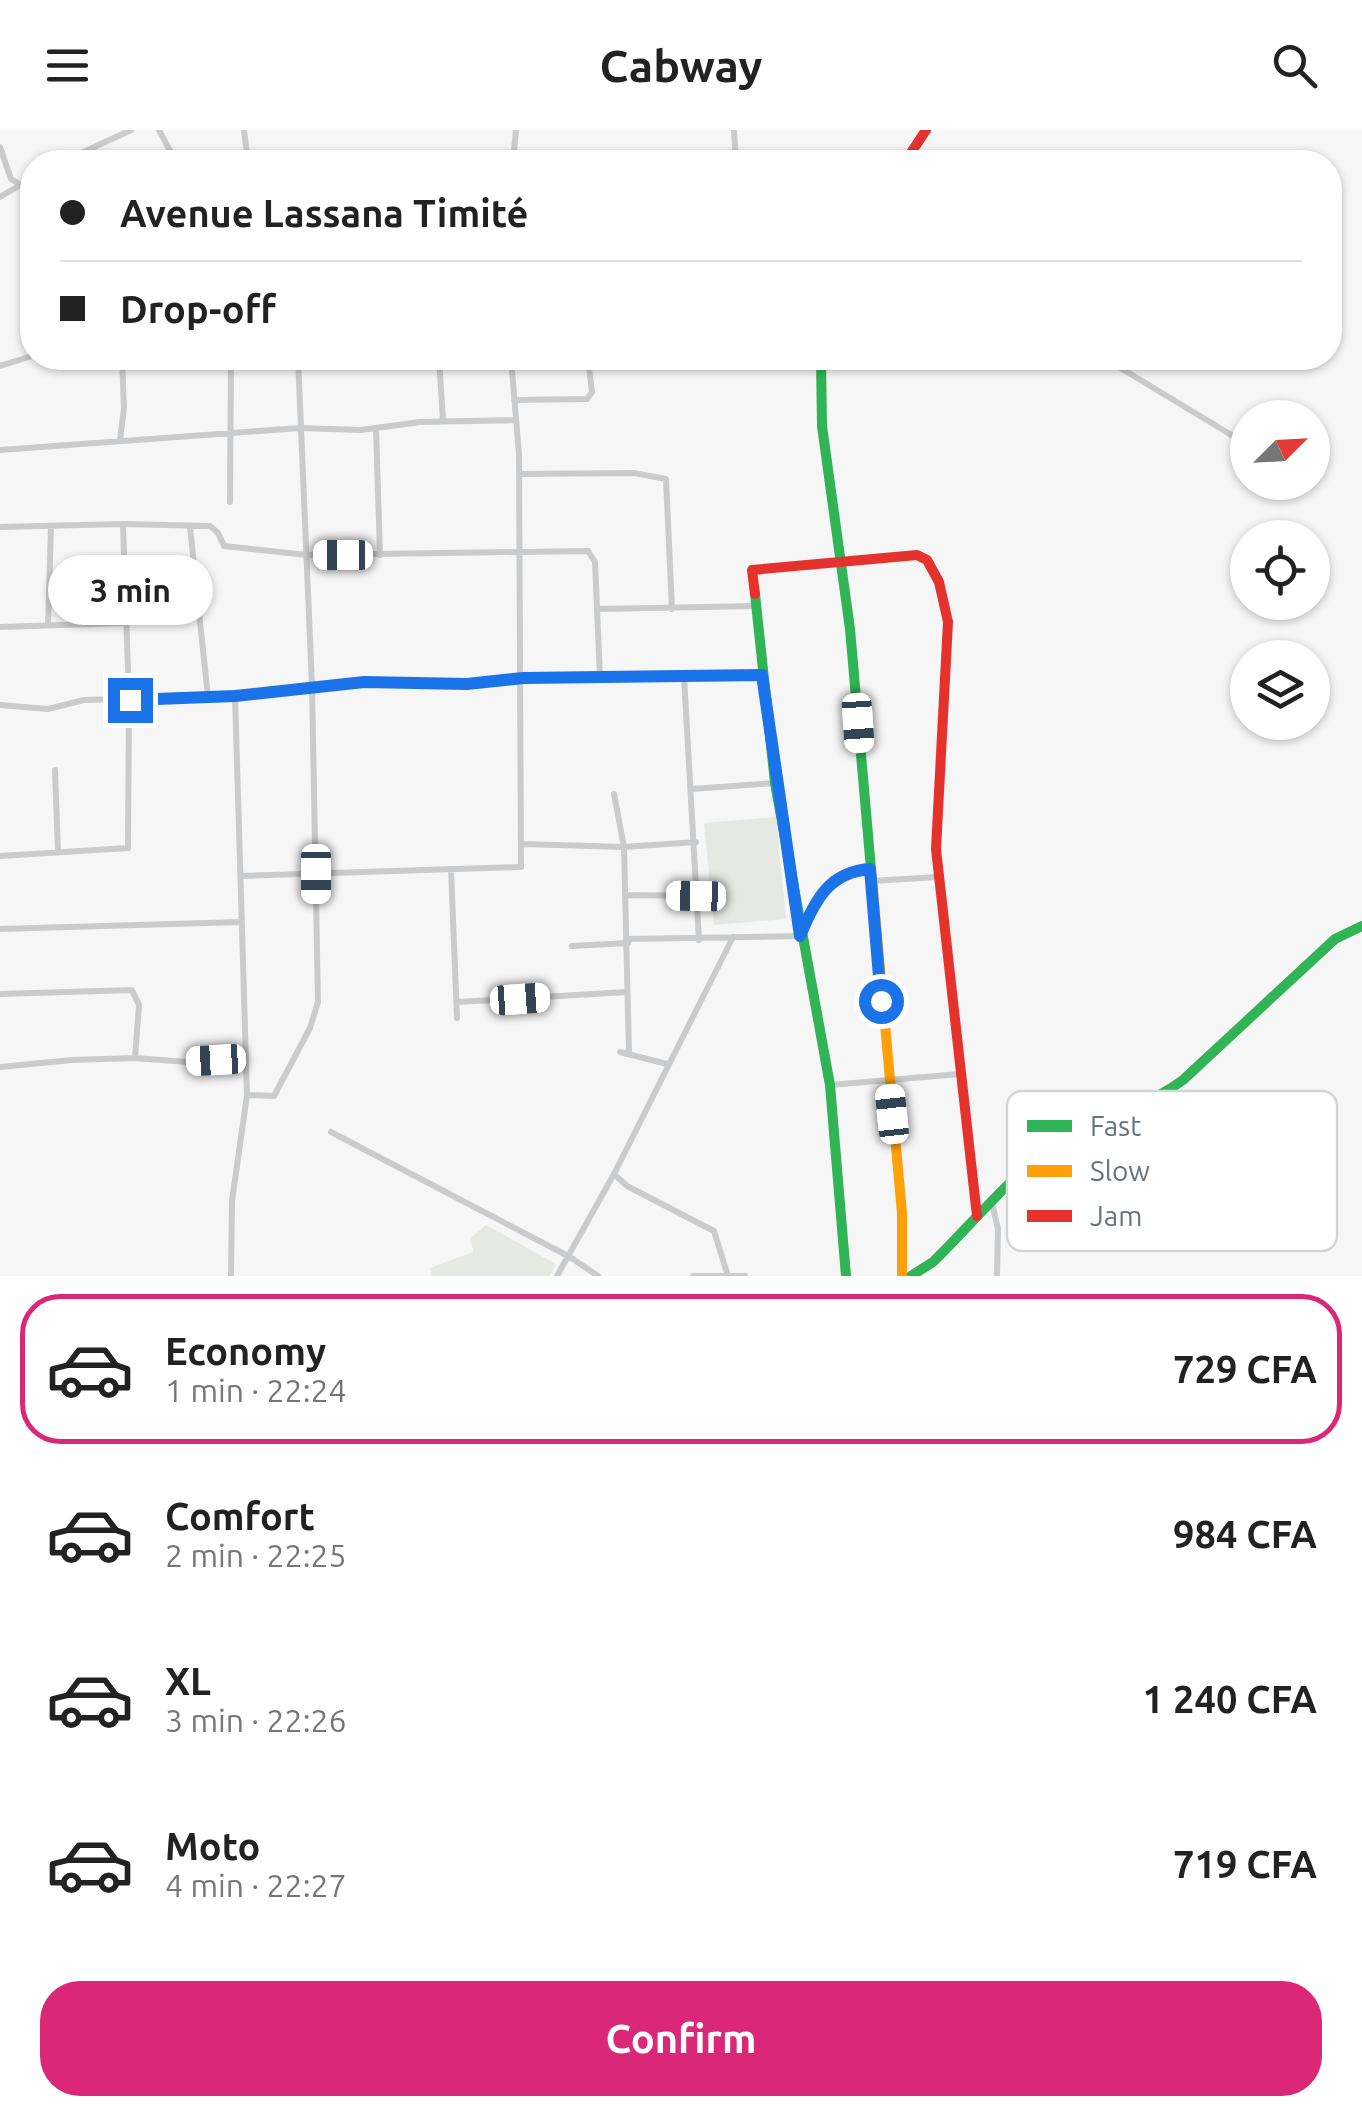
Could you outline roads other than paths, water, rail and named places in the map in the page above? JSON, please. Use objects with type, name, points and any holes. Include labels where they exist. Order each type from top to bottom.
[{"type":"street","points":[[88,150],[132,130]]},
{"type":"street","points":[[0,147],[12,179],[20,184]]},
{"type":"street","points":[[120,440],[122,370]]},
{"type":"street","points":[[230,502],[231,370]]},
{"type":"street","points":[[248,1095],[274,1096],[310,1028],[318,1002],[312,686],[298,370]]},
{"type":"street","points":[[440,370],[442,421]]},
{"type":"street","points":[[242,876],[522,867],[519,474],[512,370]]},
{"type":"street","points":[[514,400],[587,399],[592,392],[589,370]]},
{"type":"street","points":[[820,370],[822,443],[844,562],[902,1213],[902,1276]]},
{"type":"street","points":[[1124,370],[1230,433]]},
{"type":"street","points":[[0,450],[300,428],[516,420]]},
{"type":"street","points":[[376,428],[380,555]]},
{"type":"street","points":[[519,474],[634,473],[666,480],[672,609]]},
{"type":"street","points":[[0,856],[128,848],[130,700],[123,524]]},
{"type":"street","points":[[0,528],[210,526],[224,546],[306,555],[588,551],[595,562],[600,678]]},
{"type":"street","points":[[48,626],[51,527]]},
{"type":"street","points":[[190,527],[208,697]]},
{"type":"street","points":[[846,1276],[830,1085],[800,936],[776,783],[752,570],[884,555],[922,556],[939,582],[948,622],[938,877],[977,1216]]},
{"type":"street","points":[[596,609],[757,606]]},
{"type":"street","points":[[0,627],[124,624]]},
{"type":"street","points":[[0,704],[48,709],[84,700],[235,696],[312,686],[762,675]]},
{"type":"street","points":[[684,676],[699,940]]},
{"type":"street","points":[[231,1276],[232,1201],[248,1095],[235,696]]},
{"type":"street","points":[[56,770],[58,852]]},
{"type":"street","points":[[692,789],[776,783]]},
{"type":"street","points":[[614,794],[624,847],[628,942],[624,1053],[667,1064]]},
{"type":"street","points":[[523,844],[624,847],[696,842]]},
{"type":"street","points":[[451,869],[458,1018]]},
{"type":"street","points":[[800,936],[810,911],[833,880],[849,871],[938,877]]},
{"type":"street","points":[[626,894],[696,896]]},
{"type":"street","points":[[0,929],[240,922]]},
{"type":"street","points":[[1165,1091],[1184,1080],[1335,939],[1362,926]]},
{"type":"street","points":[[572,946],[800,936]]},
{"type":"street","points":[[557,1276],[614,1174],[732,938]]},
{"type":"street","points":[[0,994],[132,990],[138,1005],[135,1058]]},
{"type":"street","points":[[457,1002],[627,992]]},
{"type":"street","points":[[0,1067],[135,1058],[186,1062],[246,1058]]},
{"type":"street","points":[[830,1085],[960,1074]]},
{"type":"street","points":[[332,1132],[570,1257],[598,1276]]},
{"type":"street","points":[[614,1174],[627,1186],[714,1230],[726,1274]]},
{"type":"street","points":[[911,1276],[933,1262],[1007,1187]]},
{"type":"street","points":[[991,1202],[998,1229],[997,1276]]},
{"type":"street","points":[[693,1276],[745,1276]]}]
